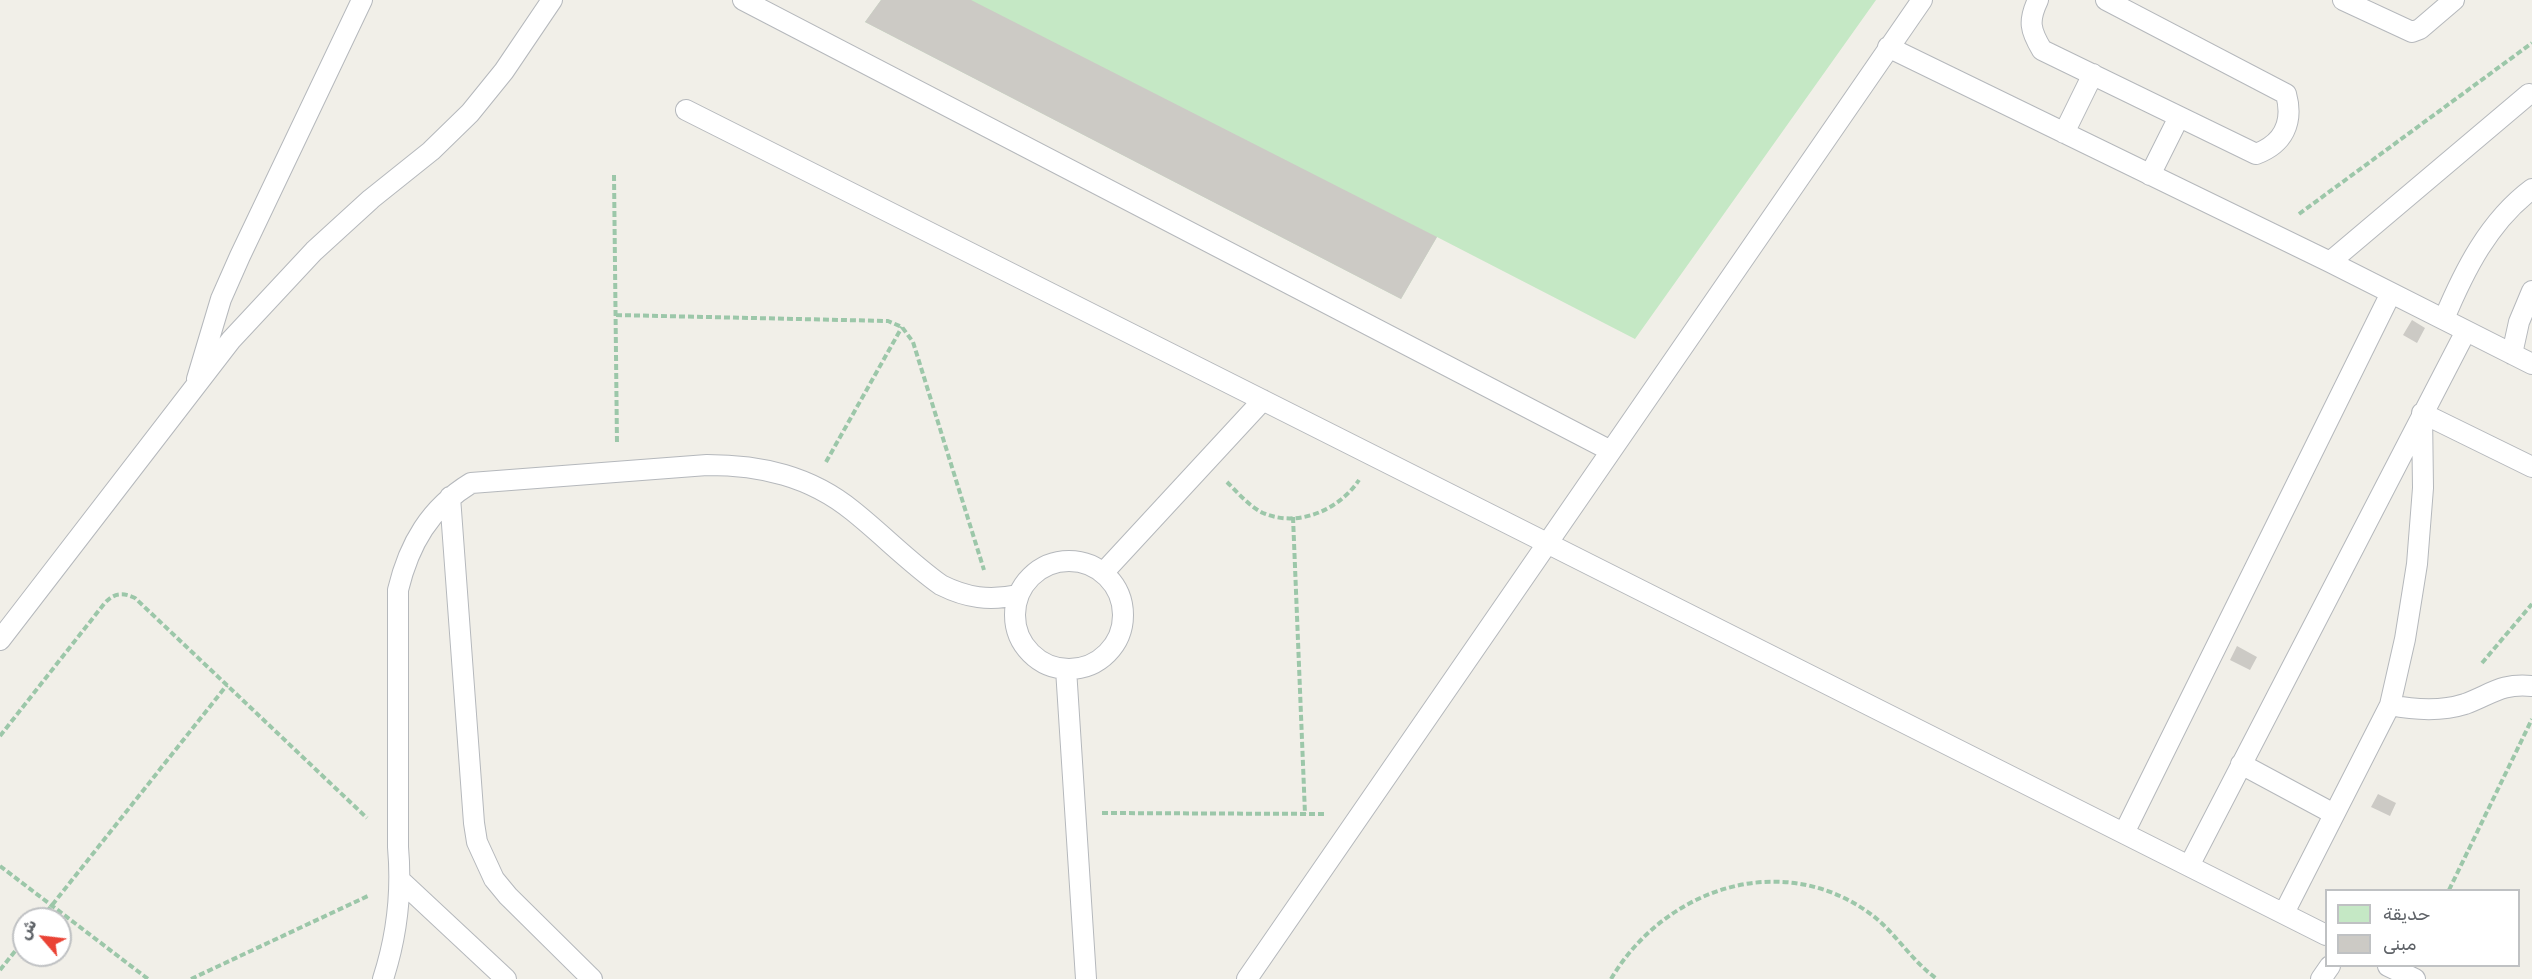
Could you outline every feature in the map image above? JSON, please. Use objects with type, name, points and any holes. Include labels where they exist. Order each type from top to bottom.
[{"type":"lane","points":[[194,387],[206,343],[240,256],[362,0]]},
{"type":"lane","points":[[0,640],[231,340],[314,251],[371,199],[431,151],[470,113],[504,71],[552,0]]},
{"type":"lane","points":[[743,0],[1611,451]]},
{"type":"lane","points":[[1247,979],[1922,0]]},
{"type":"lane","points":[[2038,0],[2031,14],[2032,33],[2042,50],[2256,154],[2268,150],[2286,131],[2290,106],[2286,94],[2106,0]]},
{"type":"lane","points":[[2343,0],[2412,32],[2420,29],[2454,0]]},
{"type":"lane","points":[[1888,47],[2330,262],[2532,364]]},
{"type":"lane","points":[[2064,133],[2093,74]]},
{"type":"lane","points":[[2330,262],[2529,94]]},
{"type":"lane","points":[[686,110],[2325,934]]},
{"type":"lane","points":[[2150,175],[2179,117]]},
{"type":"lane","points":[[2445,319],[2464,273],[2491,230],[2532,189]]},
{"type":"lane","points":[[2512,354],[2519,322],[2532,291]]},
{"type":"lane","points":[[2124,833],[2391,293]]},
{"type":"lane","points":[[2190,866],[2466,331]]},
{"type":"lane","points":[[1103,573],[1205,460],[1263,400]]},
{"type":"lane","points":[[2422,413],[2532,467]]},
{"type":"lane","points":[[2284,914],[2390,705],[2405,639],[2416,564],[2423,489],[2422,413]]},
{"type":"lane","points":[[383,979],[395,929],[401,881],[398,847],[398,590],[403,569],[421,530],[450,497],[471,483],[741,465],[773,471],[813,485],[853,511],[941,585],[961,595],[993,599],[1018,595]]},
{"type":"lane","points":[[450,497],[477,842],[494,879],[508,896],[592,979]]},
{"type":"lane","points":[[1071,561],[1088,564],[1103,573],[1114,585],[1121,601],[1123,618],[1119,634],[1111,649],[1098,661],[1082,667],[1066,669],[1049,666],[1035,657],[1023,645],[1016,629],[1014,612],[1018,595],[1027,581],[1039,570],[1054,562],[1071,561]]},
{"type":"lane","points":[[1066,669],[1086,979]]},
{"type":"lane","points":[[2390,705],[2426,710],[2443,708],[2463,704],[2498,688],[2514,685],[2532,686]]},
{"type":"lane","points":[[2241,764],[2334,814]]},
{"type":"lane","points":[[401,881],[506,979]]},
{"type":"lane","points":[[2390,967],[2415,979]]},
{"type":"path","points":[[2272,234],[2532,43]]},
{"type":"path","points":[[614,175],[617,472]]},
{"type":"path","points":[[615,315],[888,321],[902,327],[913,342],[993,599]]},
{"type":"path","points":[[813,485],[902,327]]},
{"type":"path","points":[[1205,460],[1245,500],[1264,513],[1303,518],[1317,514],[1346,496],[1367,467],[1371,455]]},
{"type":"path","points":[[1293,517],[1305,814]]},
{"type":"path","points":[[0,736],[110,597],[128,594],[135,598],[398,847]]},
{"type":"path","points":[[2480,665],[2532,604]]},
{"type":"path","points":[[52,905],[227,685]]},
{"type":"path","points":[[2450,889],[2532,719]]},
{"type":"path","points":[[1075,812],[1360,814]]},
{"type":"path","points":[[0,866],[148,979]]},
{"type":"path","points":[[1611,979],[1634,946],[1674,912],[1721,890],[1745,883],[1771,880],[1796,882],[1845,897],[1887,927],[1905,950],[1936,979]]},
{"type":"path","points":[[191,979],[401,881]]},
{"type":"path","points":[[0,970],[12,955]]},
{"type":"green space","points":[[881,0],[1876,0],[1635,339],[1437,237],[1401,299],[865,22]]},
{"type":"building","points":[[881,0],[971,0],[1437,237],[1401,299],[865,22]]},
{"type":"building","points":[[2412,320],[2425,328],[2417,343],[2403,335]]},
{"type":"building","points":[[2237,646],[2257,657],[2250,670],[2230,660]]},
{"type":"building","points":[[2378,794],[2396,803],[2390,816],[2371,807]]}]
